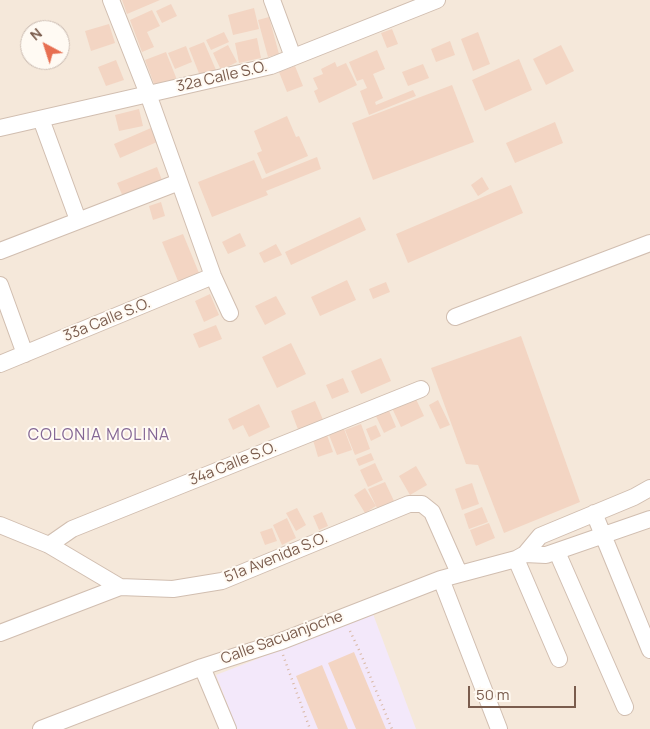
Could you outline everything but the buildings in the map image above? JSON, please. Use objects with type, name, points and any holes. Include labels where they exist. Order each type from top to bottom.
[{"type":"street","points":[[111,0],[148,94],[213,276],[230,314]]},
{"type":"street","points":[[272,0],[293,57]]},
{"type":"street","name":"32a Calle S.O.","points":[[0,128],[271,66],[437,0]]},
{"type":"street","points":[[41,120],[78,220]]},
{"type":"street","points":[[0,251],[179,182]]},
{"type":"street","points":[[455,317],[650,243]]},
{"type":"street","name":"33a Calle S.O.","points":[[0,364],[213,276]]},
{"type":"street","points":[[0,284],[25,354]]},
{"type":"street","name":"34a Calle S.O.","points":[[49,545],[72,529],[421,389]]},
{"type":"street","points":[[559,659],[520,556],[540,536],[634,497],[650,488]]},
{"type":"street","name":"51a Avenida S.O.","points":[[0,525],[49,545],[120,587],[173,590],[222,581],[409,504],[422,504],[432,512],[460,573]]},
{"type":"street","points":[[594,513],[650,650]]},
{"type":"street","name":"Calle Sacuanjoche","points":[[41,729],[202,667],[279,642],[441,579],[520,556],[546,556],[650,519]]},
{"type":"street","points":[[557,552],[625,707]]},
{"type":"street","points":[[441,579],[498,729]]},
{"type":"street","points":[[0,633],[120,587]]},
{"type":"street","points":[[202,667],[228,729]]},
{"type":"path","points":[[342,616],[360,652],[392,729]]},
{"type":"path","points":[[279,642],[310,729]]},
{"type":"shaded area","points":[[0,0],[650,0],[650,729],[0,729]]},
{"type":"shaded area","points":[[373,614],[416,729],[237,729],[216,675]]},
{"type":"district","name":"COLONIA MOLINA","points":[[99,436]]}]
